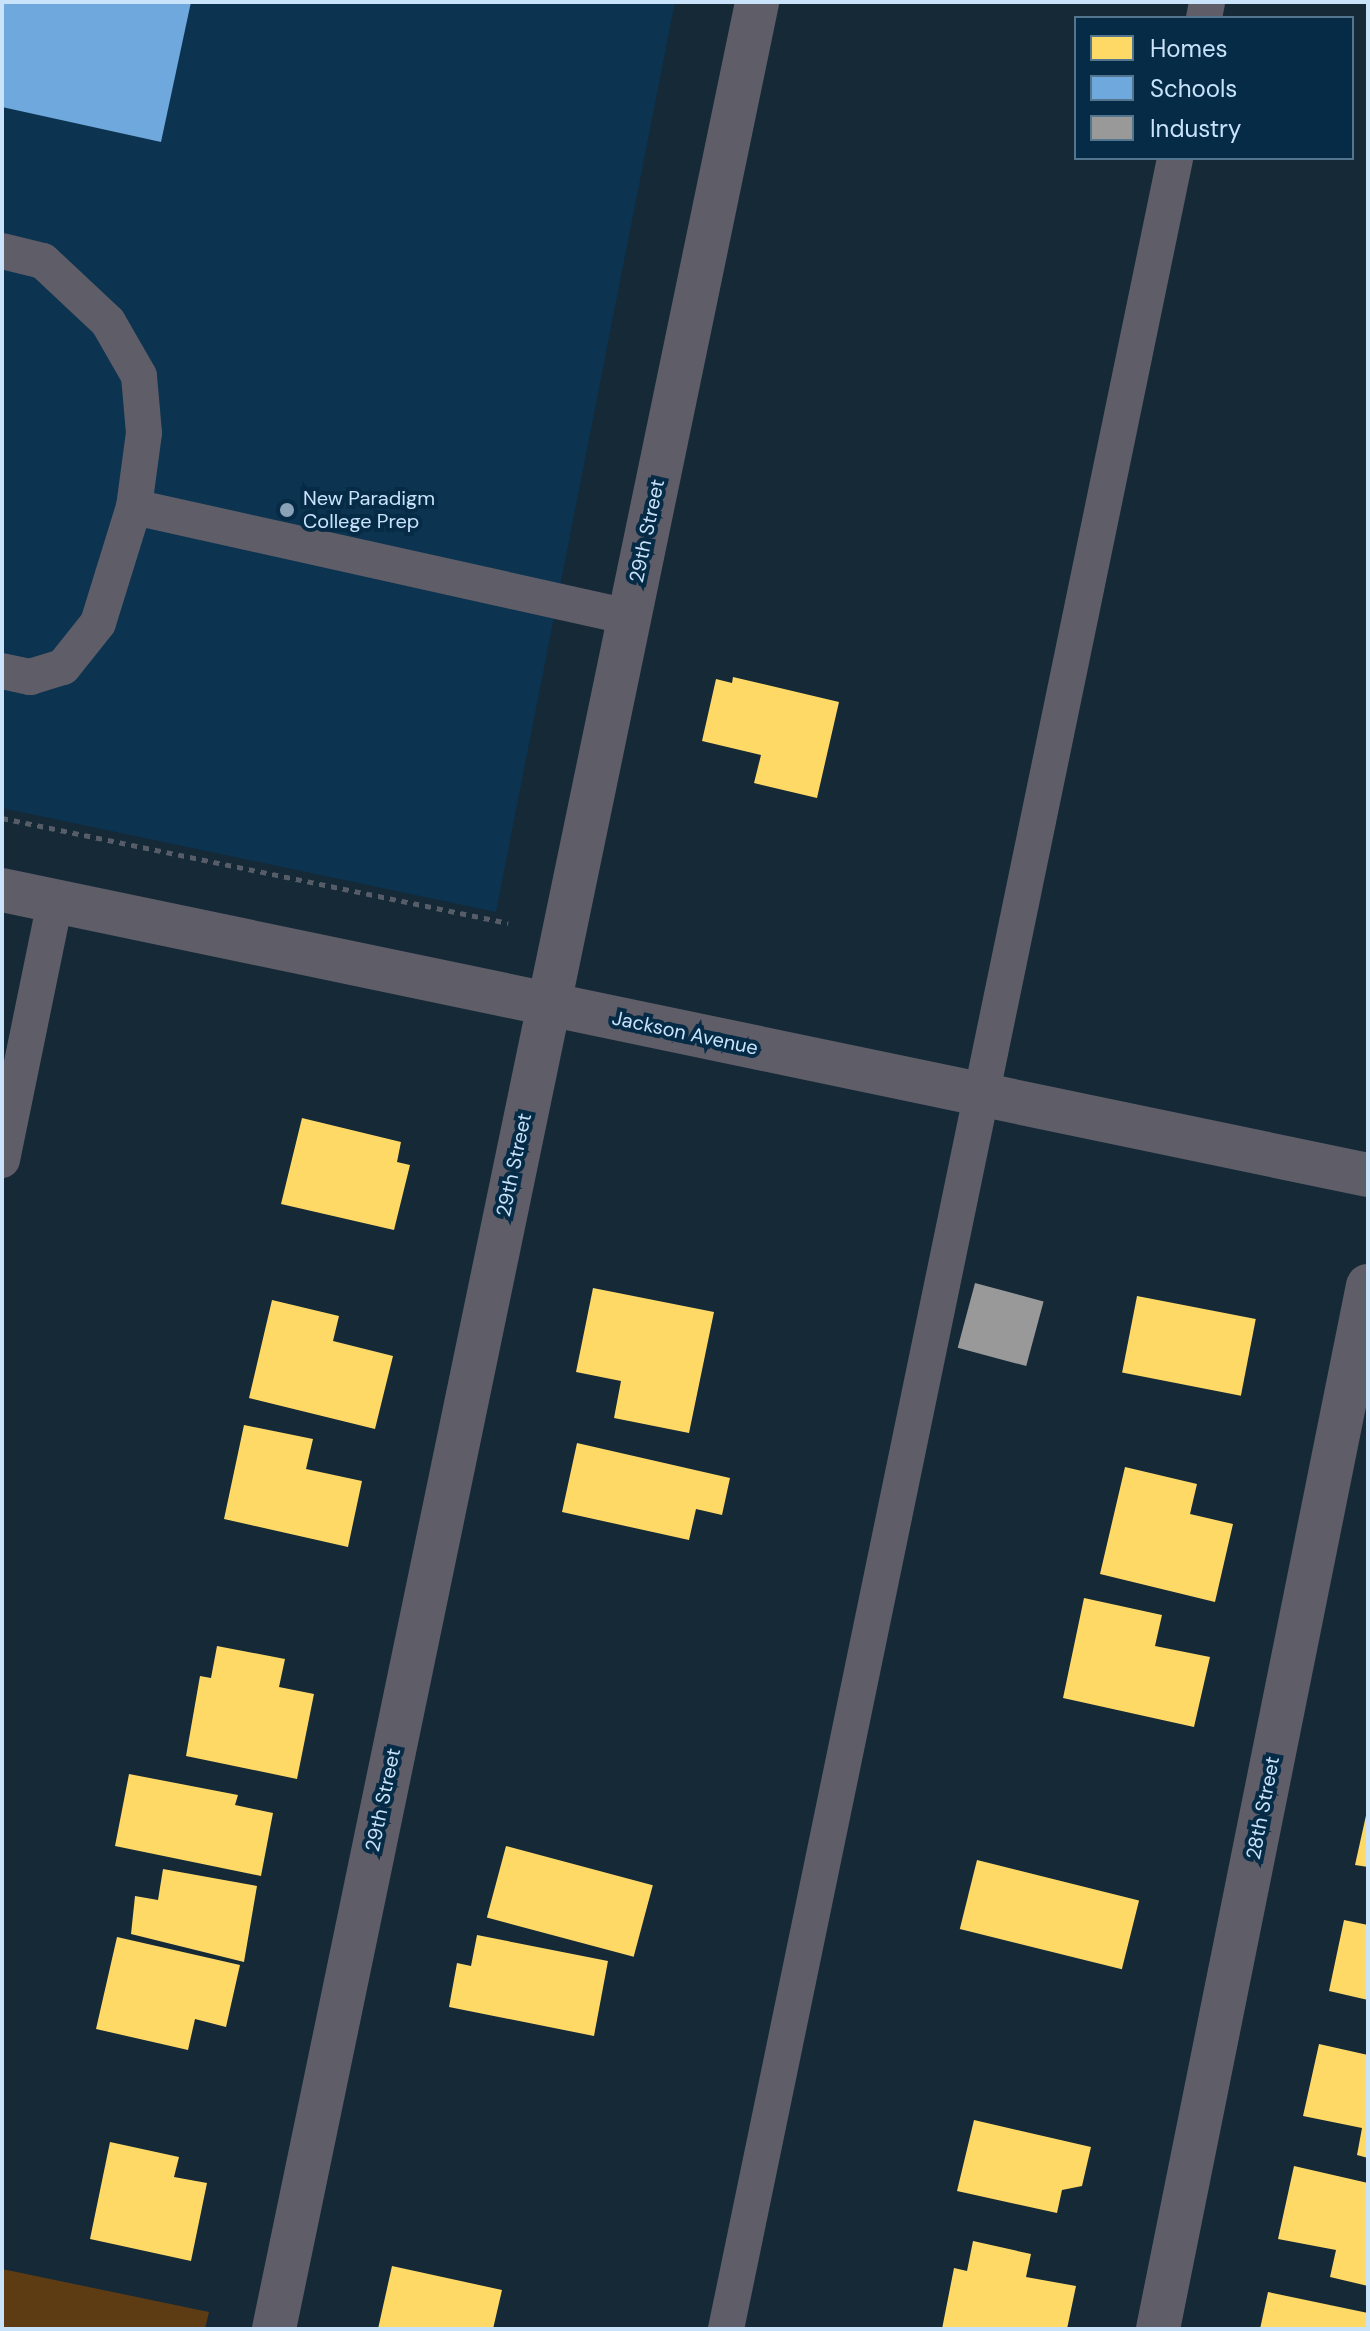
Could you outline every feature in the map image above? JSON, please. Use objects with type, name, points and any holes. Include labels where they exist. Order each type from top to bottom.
[{"type":"street","name":"29th Street","points":[[274,2329],[757,2]]},
{"type":"street","name":"Jackson Avenue","points":[[2,890],[1368,1175]]},
{"type":"street","name":"28th Street","points":[[1158,2329],[1368,1286]]},
{"type":"lane","points":[[726,2329],[1175,160]]},
{"type":"lane","points":[[2,251],[43,261],[108,322],[139,376],[144,433],[134,507],[98,623],[63,667],[30,677],[2,671]]},
{"type":"lane","points":[[134,507],[629,617]]},
{"type":"lane","points":[[2,1160],[55,901]]},
{"type":"path","points":[[2,818],[508,923]]},
{"type":"shaded area","name":"New Paradigm College Prep","points":[[2,2],[675,2],[496,912],[2,808]]},
{"type":"shaded area","points":[[2,2269],[209,2312],[205,2329],[2,2329]]},
{"type":"building: Homes","points":[[733,677],[839,702],[817,798],[754,783],[761,755],[702,741],[716,679],[732,683]]},
{"type":"building: Homes","points":[[302,1118],[401,1142],[397,1162],[410,1165],[394,1230],[281,1204]]},
{"type":"building: Homes","points":[[593,1288],[714,1312],[689,1433],[614,1418],[621,1381],[576,1372]]},
{"type":"building: Homes","points":[[1137,1296],[1256,1319],[1241,1396],[1122,1373]]},
{"type":"building: Homes","points":[[272,1300],[339,1316],[333,1341],[393,1356],[375,1429],[249,1398]]},
{"type":"building: Homes","points":[[244,1425],[313,1439],[306,1469],[362,1481],[348,1547],[224,1519]]},
{"type":"building: Homes","points":[[577,1443],[730,1478],[722,1515],[696,1509],[689,1540],[562,1512]]},
{"type":"building: Homes","points":[[1125,1467],[1197,1484],[1190,1514],[1233,1524],[1215,1602],[1100,1574]]},
{"type":"building: Homes","points":[[1084,1598],[1162,1615],[1155,1646],[1210,1657],[1194,1727],[1063,1698]]},
{"type":"building: Homes","points":[[217,1646],[285,1659],[279,1687],[314,1694],[297,1779],[186,1756],[200,1676],[211,1678]]},
{"type":"building: Homes","points":[[129,1774],[238,1795],[235,1805],[273,1813],[261,1876],[115,1846]]},
{"type":"building: Homes","points":[[1368,1811],[1368,1867],[1355,1865]]},
{"type":"building: Homes","points":[[506,1846],[653,1885],[634,1957],[487,1917]]},
{"type":"building: Homes","points":[[977,1860],[1139,1900],[1122,1969],[960,1929]]},
{"type":"building: Homes","points":[[163,1869],[257,1886],[244,1962],[131,1934],[135,1896],[158,1900]]},
{"type":"building: Homes","points":[[1344,1920],[1368,1925],[1368,2000],[1329,1991]]},
{"type":"building: Homes","points":[[477,1935],[608,1961],[594,2036],[449,2007],[457,1963],[471,1966]]},
{"type":"building: Homes","points":[[117,1937],[240,1965],[226,2027],[195,2019],[188,2050],[96,2029]]},
{"type":"building: Homes","points":[[1319,2044],[1368,2055],[1368,2158],[1357,2155],[1362,2128],[1303,2116]]},
{"type":"building: Homes","points":[[974,2120],[1091,2147],[1082,2186],[1062,2190],[1057,2213],[957,2191]]},
{"type":"building: Homes","points":[[110,2142],[179,2157],[174,2177],[207,2183],[191,2261],[90,2239]]},
{"type":"building: Homes","points":[[1294,2166],[1368,2183],[1368,2286],[1330,2277],[1336,2250],[1278,2239]]},
{"type":"building: Homes","points":[[973,2241],[1031,2254],[1026,2277],[1076,2286],[1067,2329],[942,2329],[954,2268],[967,2271]]},
{"type":"building: Homes","points":[[392,2266],[502,2290],[493,2329],[378,2329]]},
{"type":"building: Homes","points":[[1268,2292],[1368,2313],[1368,2329],[1260,2329]]},
{"type":"building: Schools","points":[[2,2],[191,2],[161,142],[2,107]]},
{"type":"building: Industry","points":[[975,1283],[1044,1301],[1026,1366],[958,1348]]},
{"type":"place","name":"New Paradigm College Prep","points":[[287,510]]}]
